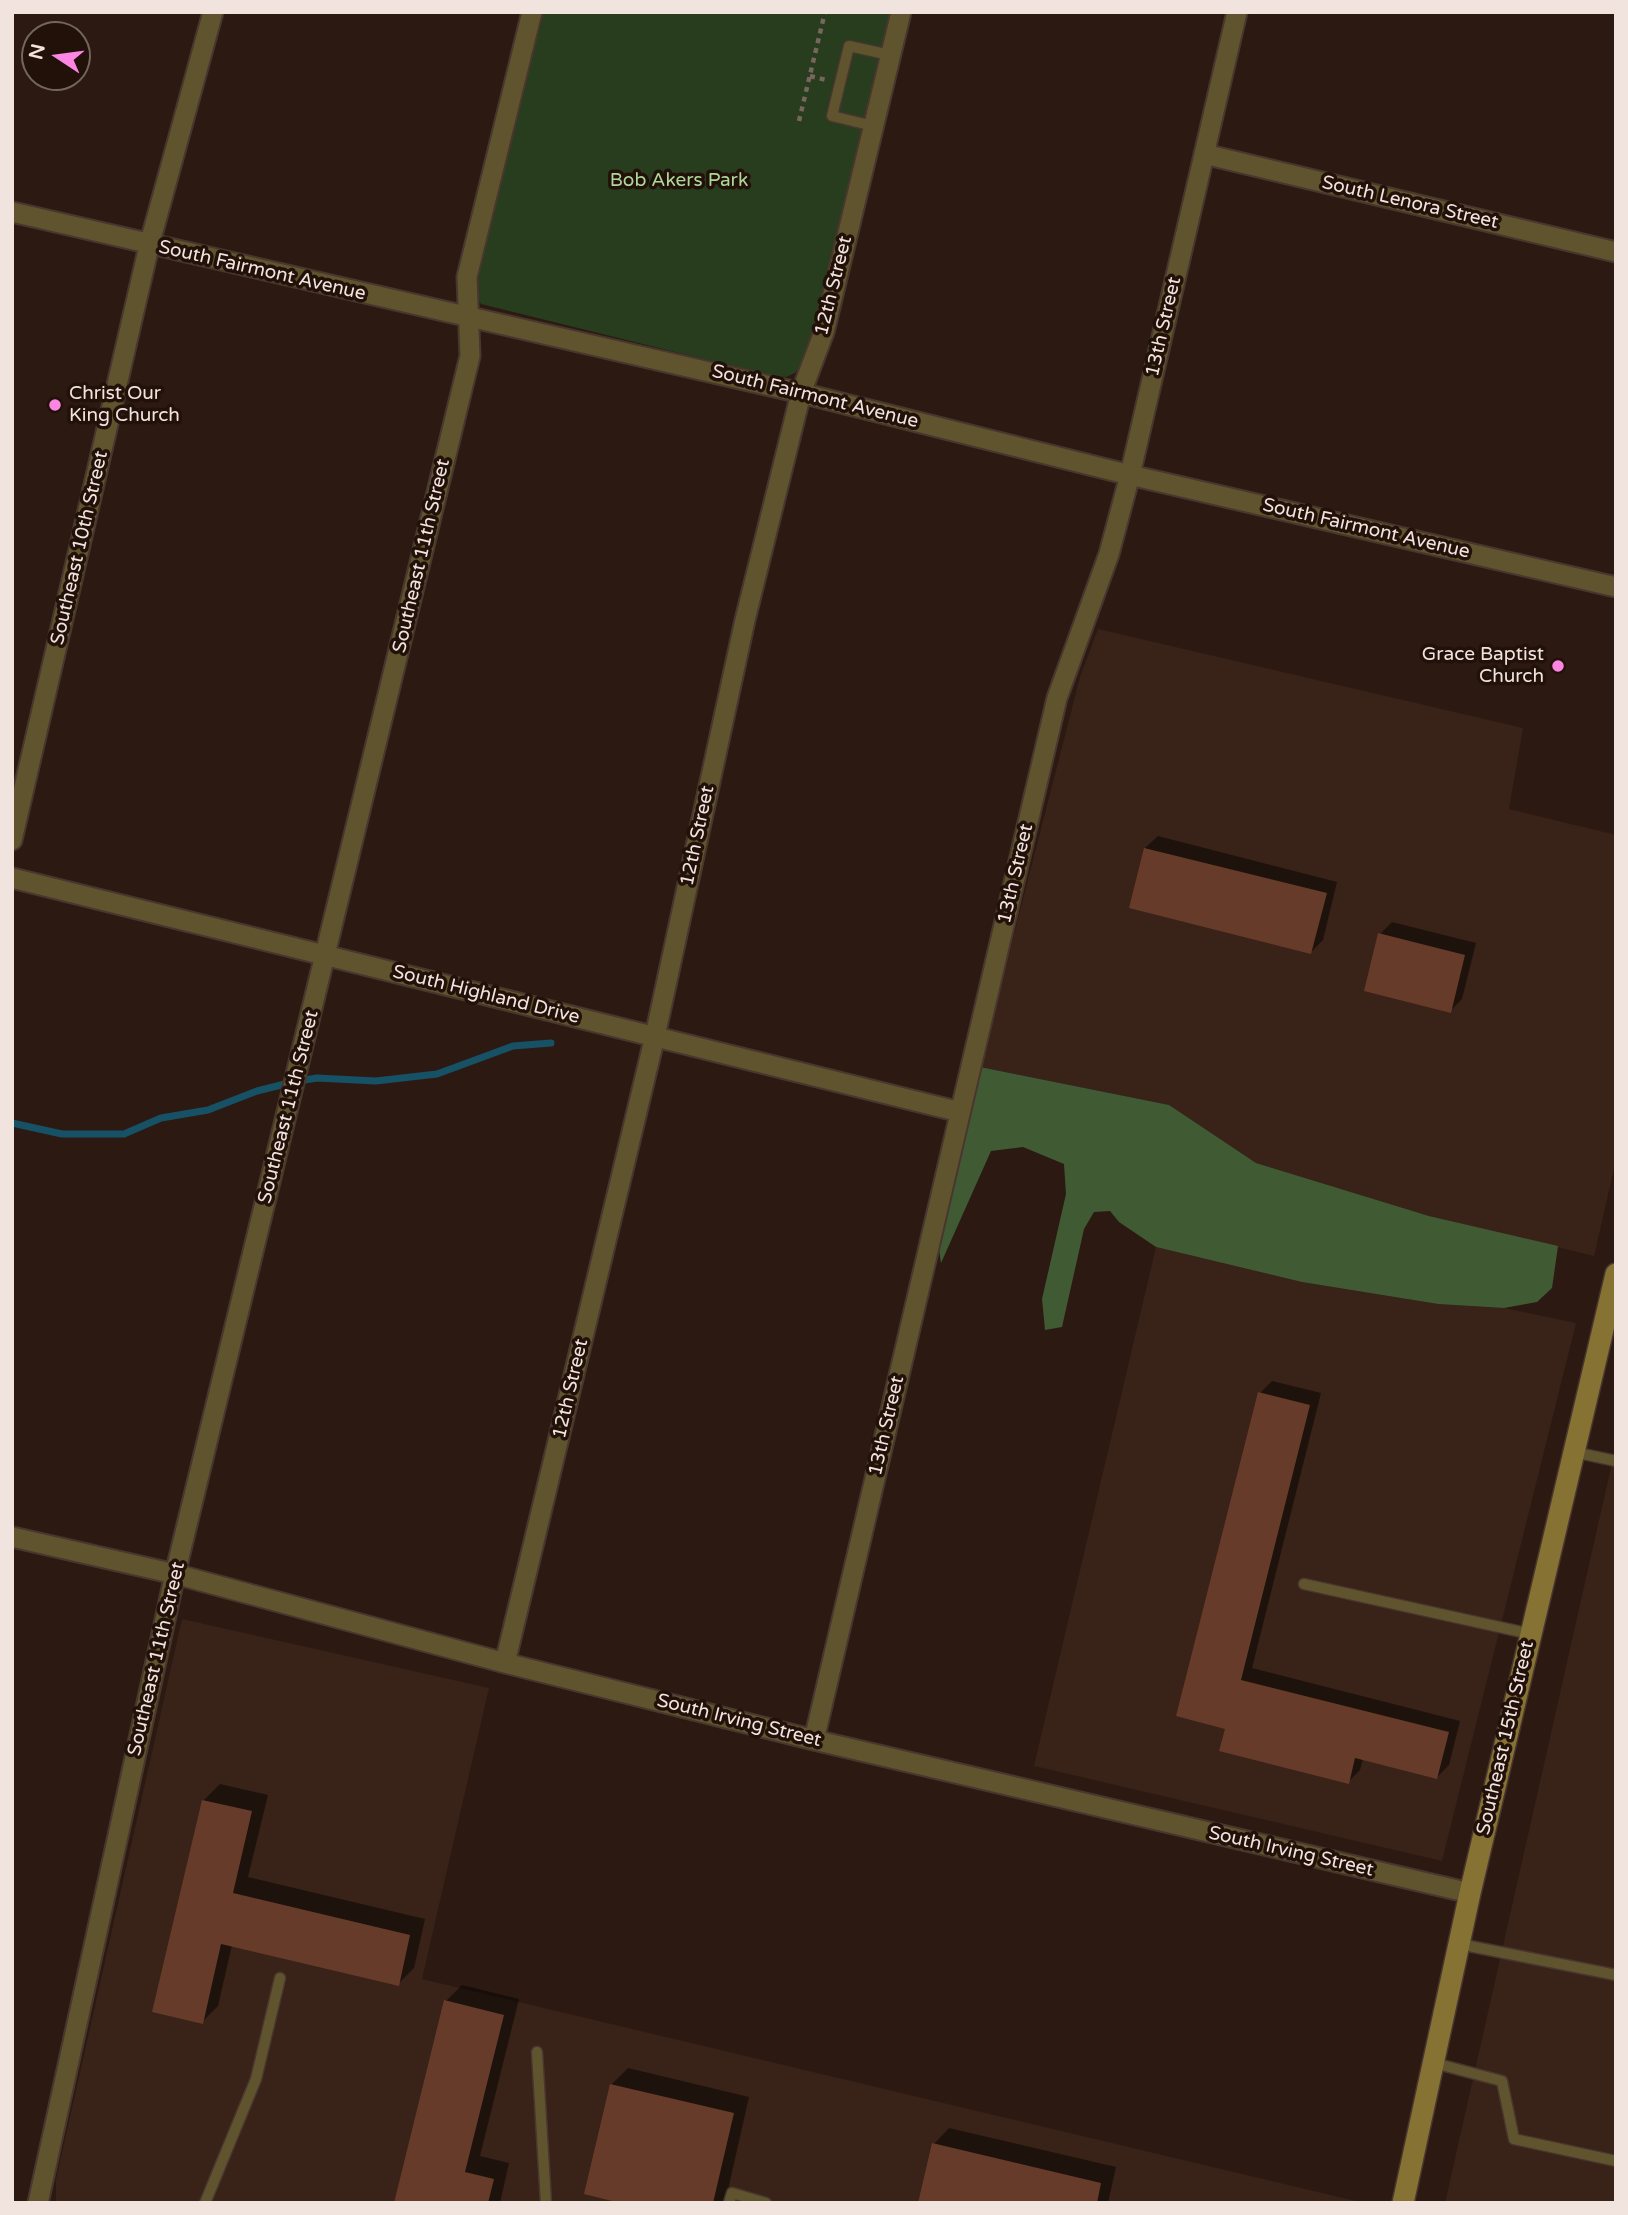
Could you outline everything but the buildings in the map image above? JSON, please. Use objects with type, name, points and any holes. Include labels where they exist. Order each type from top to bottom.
[{"type":"main road","name":"Southeast 15th Street","points":[[1403,2203],[1470,1894],[1616,1275]]},
{"type":"street","name":"Southeast 10th Street","points":[[12,840],[149,246],[214,12]]},
{"type":"street","name":"Southeast 11th Street","points":[[38,2203],[176,1574],[470,356],[467,277],[532,12]]},
{"type":"street","name":"12th Street","points":[[505,1663],[655,1036],[745,620],[801,393],[824,332],[901,12]]},
{"type":"street","name":"13th Street","points":[[814,1740],[1057,698],[1109,554],[1130,475],[1237,12]]},
{"type":"street","name":"South Lenora Street","points":[[1204,154],[1616,252]]},
{"type":"street","name":"South Fairmont Avenue","points":[[12,212],[149,246],[801,393],[1130,475],[1616,587]]},
{"type":"street","name":"South Highland Drive","points":[[12,878],[960,1112]]},
{"type":"street","name":"South Irving Street","points":[[12,1537],[176,1574],[505,1663],[814,1740],[1470,1894]]},
{"type":"lane","points":[[873,126],[832,116],[849,46],[890,55]]},
{"type":"lane","points":[[1574,1451],[1616,1461]]},
{"type":"lane","points":[[1304,1584],[1531,1634]]},
{"type":"lane","points":[[1459,1944],[1616,1975]]},
{"type":"lane","points":[[205,2203],[256,2079],[280,1978]]},
{"type":"lane","points":[[537,2052],[546,2203]]},
{"type":"lane","points":[[1434,2063],[1502,2081],[1514,2139],[1616,2161]]},
{"type":"lane","points":[[729,2203],[732,2193],[766,2203]]},
{"type":"path","points":[[799,121],[825,12]]},
{"type":"shaded area","points":[[1098,629],[1523,728],[1509,809],[1616,835],[1616,1160],[1594,1256],[1429,1216],[1256,1163],[1168,1105],[980,1067],[1080,677]]},
{"type":"shaded area","points":[[1156,1247],[1302,1282],[1438,1304],[1504,1308],[1576,1323],[1442,1861],[1034,1766]]},
{"type":"shaded area","points":[[1616,1445],[1616,2203],[1445,2203]]},
{"type":"shaded area","points":[[182,1619],[489,1688],[422,1979],[1364,2203],[56,2203],[56,2179]]},
{"type":"green space","name":"Bob Akers Park","points":[[538,12],[893,12],[809,350],[806,360],[795,373],[786,377],[772,376],[481,304],[473,290]]},
{"type":"green space","points":[[980,1067],[1169,1105],[1256,1163],[1429,1216],[1558,1246],[1552,1288],[1537,1302],[1504,1308],[1438,1304],[1302,1282],[1156,1247],[1119,1222],[1110,1211],[1094,1212],[1084,1229],[1062,1327],[1045,1330],[1042,1299],[1066,1194],[1064,1164],[1023,1147],[991,1151],[941,1263],[938,1242]]},
{"type":"waterway","points":[[12,1123],[62,1134],[124,1134],[161,1118],[208,1110],[257,1091],[293,1082],[317,1078],[376,1081],[437,1074],[513,1046],[551,1043]]},
{"type":"place","name":"Christ Our King Church","points":[[55,405]]},
{"type":"place","name":"Grace Baptist Church","points":[[1558,666]]}]
